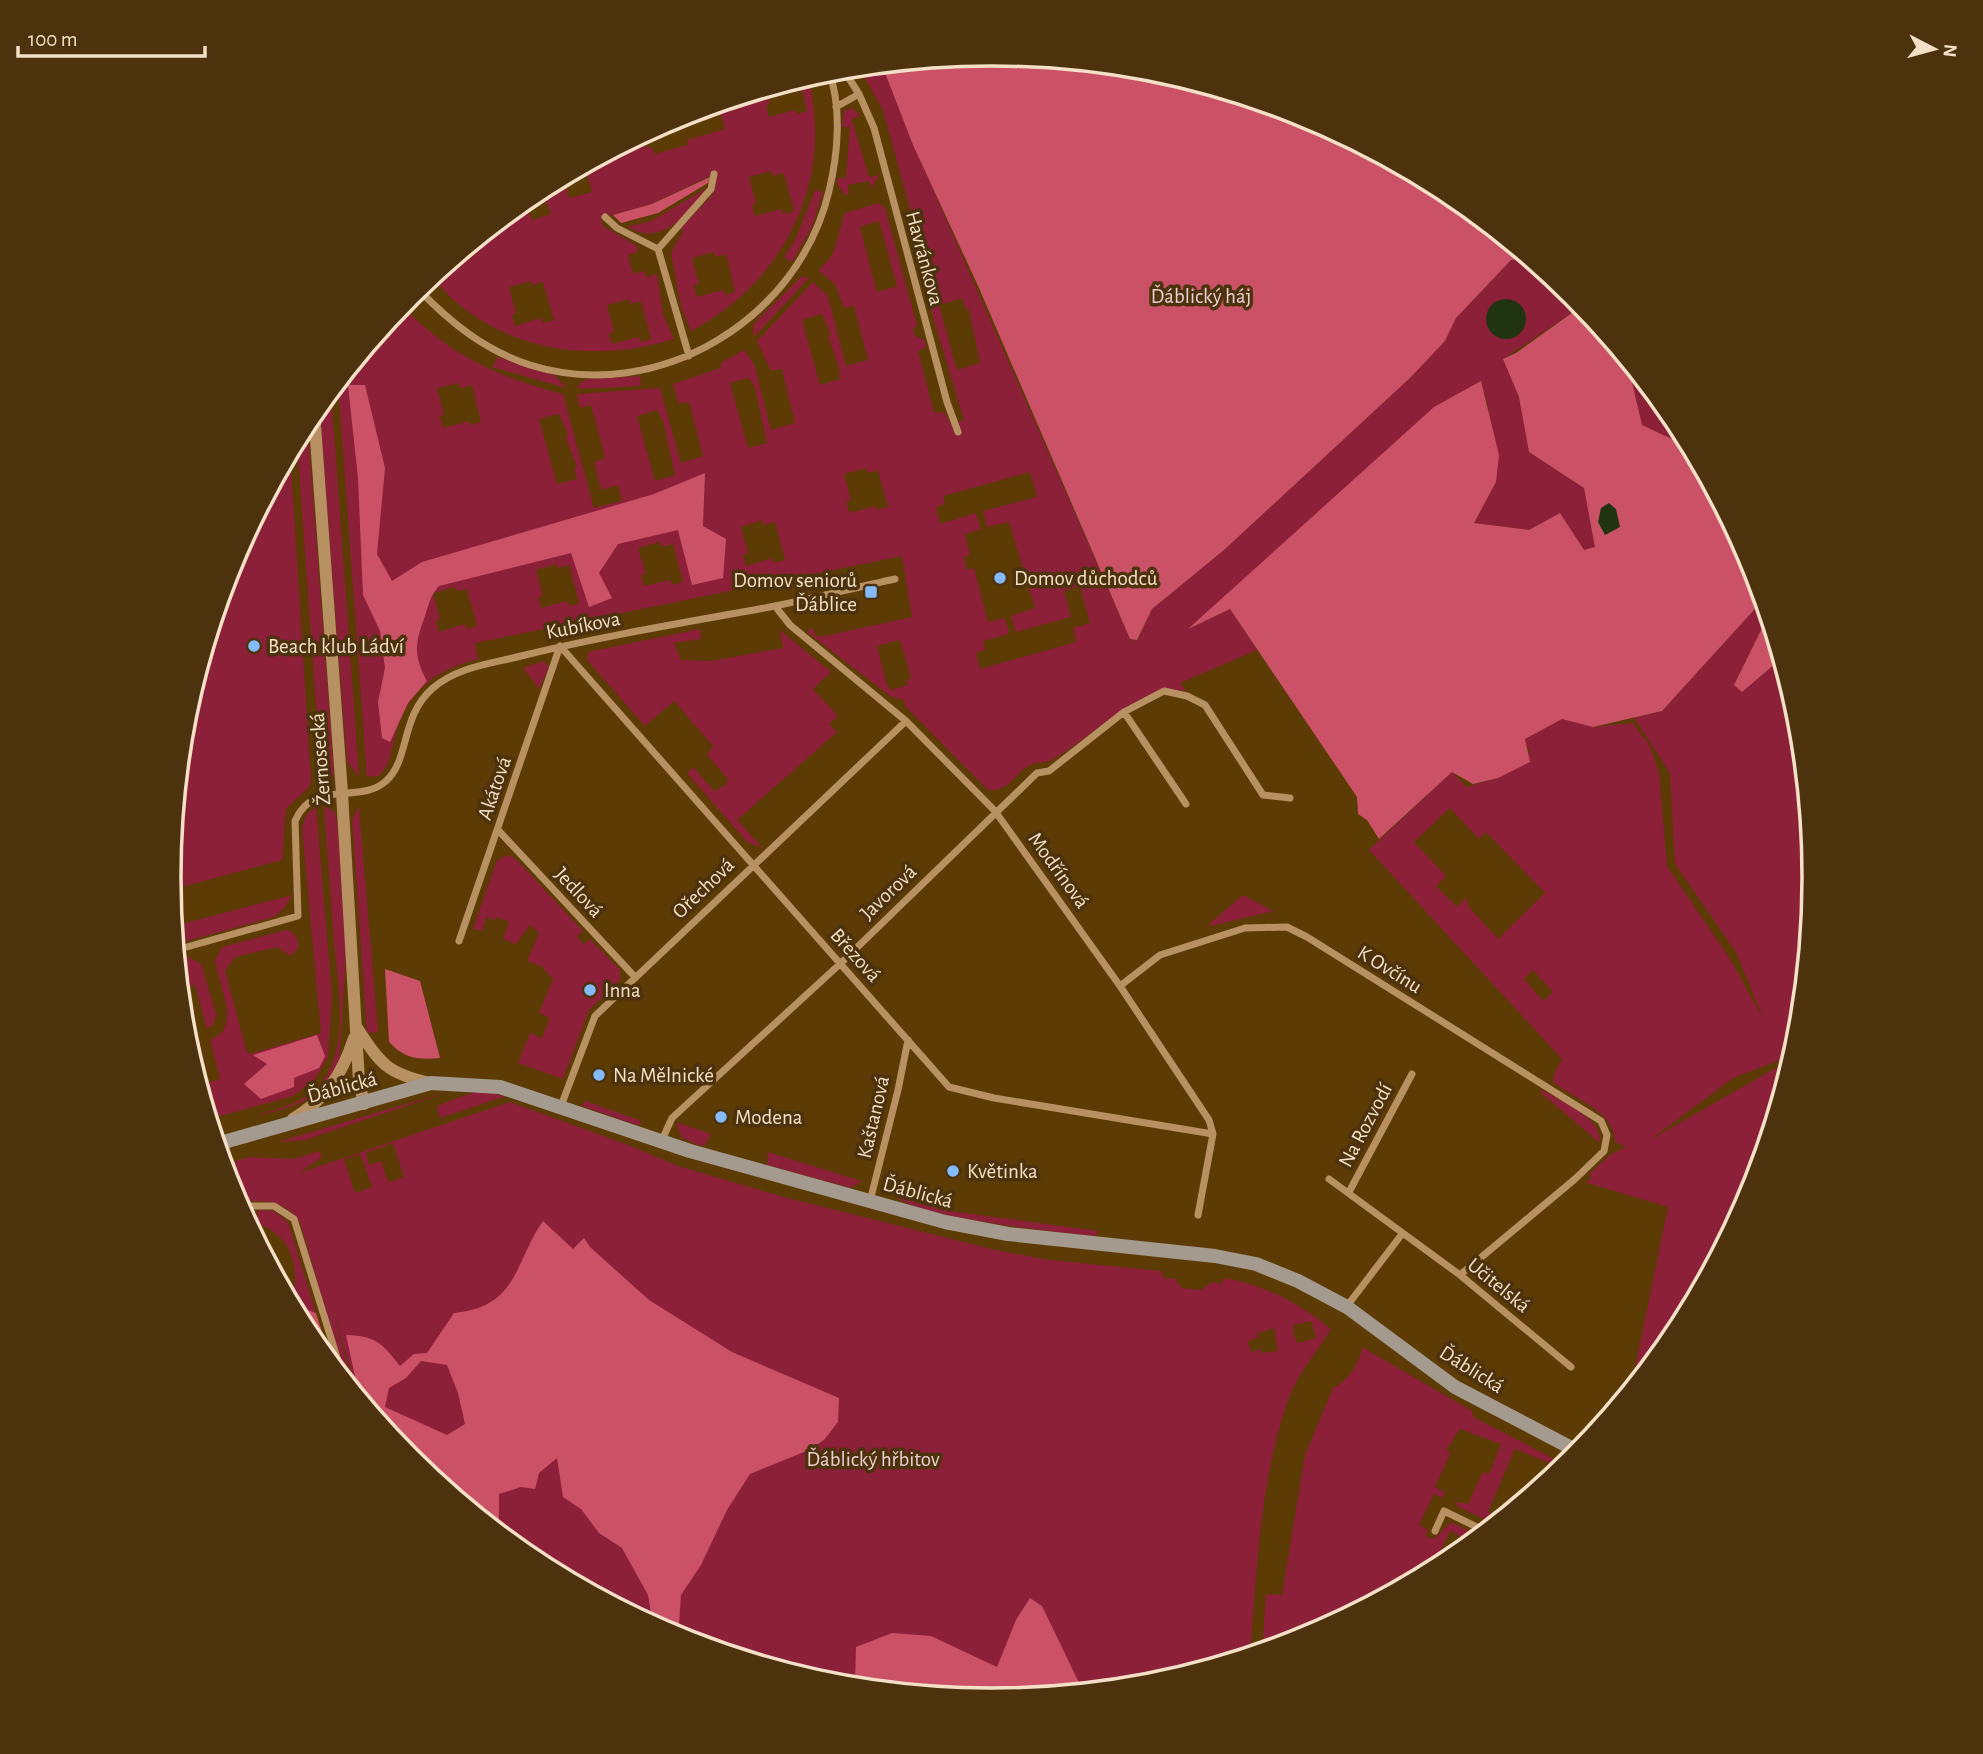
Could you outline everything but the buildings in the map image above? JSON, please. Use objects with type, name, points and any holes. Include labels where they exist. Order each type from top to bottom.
[{"type":"main road","name":"Ďáblická","points":[[225,1142],[431,1083],[500,1087],[661,1142],[945,1222],[1008,1234],[1215,1256],[1256,1264],[1298,1280],[1347,1307],[1455,1387],[1568,1446]]},
{"type":"street","name":"Havránkova","points":[[849,79],[859,94],[874,128],[947,402],[958,432]]},
{"type":"street","points":[[426,297],[466,335],[533,366],[609,374],[664,365],[689,356],[739,329],[771,298],[799,265],[818,227],[834,173],[836,107],[831,82]]},
{"type":"street","points":[[836,107],[859,94]]},
{"type":"street","points":[[659,249],[711,189],[714,174]]},
{"type":"street","points":[[605,217],[617,228],[659,249],[689,356]]},
{"type":"street","name":"Žernosecká","points":[[315,431],[342,793],[359,1081],[364,1104]]},
{"type":"street","name":"Kubíkova","points":[[342,793],[377,788],[389,780],[397,763],[409,719],[420,700],[453,674],[560,646],[775,606],[895,579]]},
{"type":"street","name":"Modřínová","points":[[775,606],[790,625],[906,721],[995,811],[1120,986],[1199,1103],[1213,1134]]},
{"type":"street","name":"Akátová","points":[[459,941],[560,646]]},
{"type":"street","name":"Březová","points":[[560,646],[751,866],[841,963],[949,1087],[994,1098],[1213,1134]]},
{"type":"street","name":"Javorová","points":[[661,1142],[672,1118],[841,963],[995,811],[1037,773],[1049,771],[1124,712],[1164,691],[1188,696],[1205,705],[1263,795],[1290,798]]},
{"type":"street","points":[[1124,712],[1186,804]]},
{"type":"street","name":"Ořechová","points":[[561,1106],[595,1016],[906,721]]},
{"type":"street","points":[[185,948],[298,916],[295,821],[301,807],[311,800],[342,793]]},
{"type":"street","name":"Jedlová","points":[[498,830],[635,977]]},
{"type":"street","name":"K Ovčínu","points":[[1120,986],[1160,955],[1245,928],[1287,927],[1601,1121],[1607,1135],[1604,1151],[1575,1179],[1460,1275]]},
{"type":"street","points":[[356,1028],[375,1059],[386,1068],[403,1077],[431,1083]]},
{"type":"street","points":[[283,1125],[307,1111],[336,1082],[346,1063],[356,1028]]},
{"type":"street","name":"Kaštanová","points":[[870,1201],[908,1040]]},
{"type":"street","name":"Na Rozvodí","points":[[1349,1192],[1412,1074]]},
{"type":"street","points":[[1198,1215],[1213,1134]]},
{"type":"street","name":"Učitelská","points":[[1329,1179],[1460,1275],[1571,1367]]},
{"type":"street","points":[[252,1206],[274,1206],[294,1219],[335,1351]]},
{"type":"street","points":[[1347,1307],[1402,1234]]},
{"type":"street","points":[[1435,1531],[1444,1511],[1476,1527]]},
{"type":"green space","name":"Ďáblický háj","points":[[992,66],[1097,73],[1150,82],[1252,110],[1302,128],[1350,150],[1442,203],[1516,260],[1511,260],[1456,318],[1445,341],[1411,377],[1224,550],[1152,609],[1137,640],[1130,639],[979,288],[913,145],[885,73]]},
{"type":"green space","points":[[885,73],[913,144],[1130,639],[1135,644],[1132,639],[1138,640],[1152,609],[1224,550],[1411,377],[1445,341],[1456,318],[1511,260],[1516,260],[1526,268],[1573,312],[1503,359],[1519,397],[1529,452],[1584,488],[1596,547],[1584,551],[1560,513],[1529,530],[1474,523],[1496,482],[1488,405],[1481,381],[1192,627],[1230,609],[1257,650],[1180,683],[1186,691],[1166,692],[1131,705],[1053,759],[1026,767],[1002,788],[988,790],[905,706],[904,700],[890,696],[807,632],[812,627],[816,636],[825,636],[912,617],[902,556],[475,643],[478,659],[462,663],[435,676],[414,696],[400,721],[385,768],[378,776],[367,777],[339,397],[348,384],[410,313],[437,337],[475,362],[517,380],[563,394],[594,508],[622,501],[618,485],[601,490],[594,462],[605,458],[591,405],[580,408],[577,394],[660,388],[681,463],[703,456],[689,402],[679,404],[673,384],[721,368],[721,363],[744,350],[754,364],[771,430],[795,423],[782,369],[771,371],[757,341],[813,282],[828,296],[846,366],[868,360],[854,306],[844,308],[835,284],[819,271],[833,253],[845,213],[878,203],[885,208],[917,325],[913,329],[915,336],[923,339],[927,347],[918,351],[934,413],[944,412],[951,424],[964,420],[930,307],[936,305],[883,110],[864,77]],"holes":[[[879,221],[897,286],[877,292],[860,227]],[[962,298],[966,309],[969,309],[980,363],[957,370],[939,305]],[[822,314],[831,335],[828,336],[840,379],[820,385],[802,320]],[[749,378],[755,388],[767,443],[748,448],[730,383]],[[459,383],[461,388],[472,385],[481,422],[470,425],[469,421],[443,428],[440,416],[444,415],[437,388]],[[657,410],[663,421],[675,475],[655,481],[637,416]],[[559,414],[577,467],[574,468],[577,479],[557,484],[539,419]],[[866,468],[868,473],[878,470],[888,507],[877,510],[876,506],[850,513],[846,502],[851,500],[844,474]],[[1030,472],[1037,497],[983,511],[987,527],[1009,522],[1035,608],[1011,616],[1016,632],[1071,617],[1064,591],[1080,587],[1090,623],[1073,628],[1076,642],[980,669],[976,653],[985,650],[983,641],[1009,634],[1005,618],[988,622],[974,568],[967,570],[964,557],[970,555],[965,534],[981,529],[976,513],[940,524],[936,507],[945,504],[943,496]],[[762,520],[764,525],[775,522],[785,560],[774,563],[772,558],[746,566],[743,555],[748,553],[741,527]],[[660,542],[662,547],[673,544],[683,582],[672,585],[670,580],[644,586],[641,575],[646,574],[638,548]],[[557,564],[558,568],[569,565],[579,603],[569,606],[567,601],[541,608],[538,597],[543,596],[536,570]],[[455,587],[457,591],[467,589],[477,626],[466,629],[465,624],[439,632],[436,621],[440,619],[433,593]],[[900,640],[911,678],[907,680],[908,685],[891,690],[887,685],[877,646]]]},
{"type":"green space","points":[[810,87],[815,116],[814,154],[807,190],[794,225],[776,257],[752,285],[724,310],[691,331],[681,306],[671,253],[683,231],[681,228],[713,194],[716,173],[651,204],[601,218],[603,226],[637,246],[638,252],[628,255],[633,274],[644,271],[646,277],[657,274],[663,314],[674,339],[609,351],[543,346],[512,336],[483,321],[456,302],[439,284],[498,234],[529,212],[532,220],[551,214],[545,200],[566,187],[569,198],[592,192],[587,174],[645,145],[646,148],[652,147],[655,154],[688,145],[687,140],[725,129],[720,114],[768,98],[770,104],[766,106],[769,117],[795,110],[797,114],[807,111],[802,90]],"holes":[[[771,171],[773,176],[784,173],[794,211],[783,214],[781,209],[755,216],[752,205],[756,204],[749,177]],[[713,252],[715,257],[726,254],[735,292],[725,295],[723,290],[697,297],[694,285],[699,284],[692,258]],[[531,281],[532,285],[543,282],[554,320],[543,323],[541,318],[515,326],[512,315],[516,313],[509,287]],[[629,299],[630,304],[641,301],[651,339],[640,342],[639,337],[612,344],[609,333],[614,332],[607,305]]]},
{"type":"green space","points":[[852,108],[860,115],[852,120],[869,177],[879,175],[872,188],[869,181],[848,185],[849,194],[845,195],[837,184],[838,178],[846,178],[850,127],[842,127],[844,111]]},
{"type":"green space","points":[[710,177],[708,183],[658,213],[621,223],[613,215],[652,204]]},
{"type":"green space","points":[[707,188],[682,217],[662,231],[640,232],[627,227],[651,221]]},
{"type":"green space","points":[[815,190],[823,192],[812,227],[792,262],[784,257],[796,238]]},
{"type":"green space","points":[[801,277],[810,277],[754,337],[753,326],[757,320]]},
{"type":"green space","points":[[1573,312],[1631,380],[1642,425],[1673,439],[1693,472],[1718,519],[1756,608],[1662,711],[1593,727],[1562,719],[1525,739],[1530,762],[1498,778],[1473,784],[1452,772],[1379,839],[1367,820],[1358,814],[1357,797],[1230,609],[1188,629],[1434,407],[1481,381],[1499,455],[1496,482],[1474,523],[1529,530],[1560,513],[1584,550],[1595,547],[1584,488],[1529,452],[1519,397],[1503,359],[1516,353]]},
{"type":"green space","points":[[498,357],[556,376],[566,388],[492,367]]},
{"type":"green space","points":[[640,376],[641,386],[578,389],[579,384],[587,379]]},
{"type":"green space","points":[[1631,380],[1673,439],[1642,425]]},
{"type":"green space","points":[[348,385],[365,385],[385,468],[377,554],[392,581],[422,562],[654,494],[705,473],[703,526],[726,539],[723,578],[692,585],[678,530],[618,544],[599,573],[612,598],[589,607],[571,553],[439,586],[430,600],[417,649],[419,664],[427,681],[408,703],[390,742],[382,738],[378,702],[385,668],[380,631],[363,595],[358,478]]},
{"type":"green space","points":[[332,407],[359,776],[347,762],[320,423]]},
{"type":"green space","points":[[309,442],[334,772],[331,781],[322,788],[298,459]]},
{"type":"green space","name":"Beach klub Ládví","points":[[291,470],[311,781],[309,787],[286,809],[282,860],[181,887],[188,771],[209,667],[224,616],[243,567]]},
{"type":"green space","points":[[1756,608],[1762,627],[1734,685],[1742,692],[1774,665],[1795,771],[1802,877],[1795,983],[1780,1060],[1733,1078],[1650,1140],[1779,1066],[1759,1138],[1718,1235],[1693,1282],[1635,1371],[1668,1207],[1585,1182],[1591,1179],[1590,1173],[1610,1155],[1626,1147],[1615,1142],[1613,1131],[1601,1114],[1553,1082],[1562,1059],[1369,850],[1452,772],[1466,787],[1498,778],[1530,752],[1524,739],[1562,719],[1593,727],[1633,723],[1650,746],[1659,773],[1667,866],[1730,959],[1763,1018],[1736,952],[1675,864],[1670,773],[1634,718],[1662,711]],"holes":[[[1450,808],[1479,839],[1486,832],[1545,893],[1498,939],[1469,907],[1466,898],[1457,907],[1436,886],[1446,876],[1414,842]],[[1533,970],[1553,992],[1543,1001],[1524,979]]]},
{"type":"green space","points":[[1762,627],[1774,665],[1742,692],[1734,685]]},
{"type":"green space","points":[[700,629],[701,639],[674,643],[681,660],[711,661],[783,648],[780,630],[831,672],[813,689],[838,716],[829,724],[837,732],[737,820],[762,847],[748,843],[687,773],[693,767],[714,791],[726,785],[728,779],[707,755],[713,746],[674,701],[645,726],[587,660],[588,652]]},
{"type":"green space","points":[[544,661],[549,667],[539,689],[523,668]]},
{"type":"green space","points":[[324,806],[335,812],[337,819],[346,956],[339,1062],[324,1086],[304,1101],[252,1116],[290,1105],[307,1096],[322,1082],[337,1049],[339,987]]},
{"type":"green space","points":[[359,806],[378,1032],[367,1033],[352,820]]},
{"type":"green space","points":[[316,807],[332,995],[328,1057],[315,1079],[293,1096],[218,1117],[208,1082],[220,1079],[210,1040],[220,1034],[227,1016],[215,960],[222,947],[286,930],[298,939],[298,949],[290,956],[277,947],[235,957],[225,971],[247,1052],[250,1054],[321,1033],[302,828],[306,815]]},
{"type":"green space","points":[[508,855],[516,859],[583,931],[577,937],[584,944],[590,939],[620,970],[620,981],[589,1010],[563,1079],[518,1063],[530,1033],[542,1038],[550,1018],[539,1013],[553,979],[541,966],[527,961],[539,933],[530,925],[516,944],[503,939],[509,922],[496,917],[495,920],[487,917],[482,931],[473,929],[497,860]]},
{"type":"green space","points":[[292,895],[285,907],[274,917],[184,942],[183,924]]},
{"type":"green space","points":[[1243,895],[1273,911],[1211,926],[1209,924]]},
{"type":"green space","points":[[185,956],[201,964],[216,1013],[214,1024],[207,1029],[195,985],[189,986]]},
{"type":"green space","points":[[385,969],[420,981],[440,1058],[412,1057],[389,1042]]},
{"type":"green space","points":[[317,1035],[325,1056],[319,1068],[294,1078],[294,1087],[261,1099],[244,1084],[267,1064],[253,1055]]},
{"type":"green space","points":[[1541,1089],[1578,1111],[1595,1125],[1600,1143],[1541,1093]]},
{"type":"green space","points":[[450,1091],[305,1140],[278,1142]]},
{"type":"green space","points":[[478,1091],[506,1096],[440,1118],[437,1107],[439,1105]]},
{"type":"green space","points":[[585,1101],[639,1120],[642,1124],[636,1125],[582,1106]]},
{"type":"green space","name":"Ďáblický hřbitov","points":[[510,1102],[678,1166],[787,1198],[995,1250],[1050,1260],[1161,1271],[1165,1279],[1174,1278],[1182,1288],[1201,1290],[1212,1282],[1221,1284],[1225,1278],[1281,1297],[1307,1311],[1331,1329],[1291,1393],[1272,1455],[1258,1556],[1251,1644],[1201,1660],[1097,1681],[992,1688],[938,1686],[886,1681],[782,1660],[681,1626],[633,1604],[541,1551],[498,1520],[418,1450],[352,1375],[332,1309],[349,1372],[340,1359],[300,1222],[294,1214],[280,1205],[250,1201],[233,1161],[251,1157],[294,1159],[319,1151],[322,1157],[299,1173]],"holes":[[[393,1143],[404,1177],[388,1182],[381,1161],[369,1165],[366,1153]],[[360,1154],[372,1187],[355,1193],[344,1159]],[[1311,1321],[1316,1338],[1298,1343],[1293,1333],[1294,1325]],[[1274,1328],[1278,1351],[1261,1353],[1262,1349],[1251,1352],[1248,1341],[1259,1337],[1256,1334]]]},
{"type":"green space","points":[[676,1122],[711,1134],[705,1145],[700,1146],[681,1137]]},
{"type":"green space","points":[[768,1152],[861,1181],[851,1188],[767,1165]]},
{"type":"green space","points":[[897,1197],[942,1210],[1098,1231],[1096,1236],[990,1223],[931,1211]]},
{"type":"green space","points":[[258,1210],[274,1211],[288,1222],[316,1313],[307,1310],[294,1289],[294,1266],[286,1245],[279,1236],[260,1225]]},
{"type":"green space","points":[[543,1221],[573,1249],[584,1238],[590,1247],[649,1300],[732,1352],[839,1398],[838,1422],[824,1440],[809,1450],[750,1474],[727,1510],[701,1565],[681,1595],[679,1625],[651,1612],[648,1595],[622,1548],[599,1533],[581,1509],[563,1497],[557,1458],[539,1473],[535,1489],[521,1487],[499,1494],[499,1521],[418,1450],[356,1379],[346,1335],[365,1337],[378,1342],[400,1366],[414,1354],[427,1353],[454,1313],[475,1309],[491,1302],[503,1292]],"holes":[[[421,1361],[447,1365],[458,1393],[465,1424],[447,1435],[385,1407],[389,1388],[406,1378]]]},
{"type":"green space","points":[[307,1310],[316,1313],[322,1333]]},
{"type":"green space","points":[[1362,1347],[1472,1411],[1473,1417],[1555,1459],[1551,1463],[1515,1449],[1488,1512],[1492,1514],[1485,1520],[1457,1506],[1456,1502],[1468,1504],[1483,1472],[1489,1474],[1501,1444],[1460,1429],[1446,1450],[1451,1452],[1435,1487],[1445,1492],[1443,1498],[1434,1494],[1419,1525],[1428,1530],[1425,1536],[1434,1539],[1451,1522],[1469,1531],[1461,1537],[1450,1531],[1440,1552],[1397,1579],[1302,1626],[1263,1640],[1266,1594],[1282,1595],[1305,1455],[1333,1388],[1344,1381],[1359,1359]]},
{"type":"green space","points":[[1030,1598],[1042,1606],[1079,1683],[992,1688],[938,1686],[855,1676],[856,1647],[892,1633],[931,1636],[997,1667],[1016,1620]]},
{"type":"shaded area","points":[[1506,299],[1514,300],[1520,305],[1525,311],[1525,327],[1520,333],[1514,338],[1506,339],[1498,338],[1492,333],[1487,327],[1486,319],[1487,311],[1492,305],[1498,300]]},
{"type":"shaded area","points":[[1609,503],[1616,509],[1620,527],[1605,535],[1598,522],[1601,508]]},
{"type":"place","name":"Domov důchodců","points":[[1000,578]]},
{"type":"place","name":"Domov seniorů Ďáblice","points":[[871,592]]},
{"type":"place","name":"Beach klub Ládví","points":[[254,646]]},
{"type":"place","name":"Inna","points":[[590,990]]},
{"type":"place","name":"Na Mělnické","points":[[599,1075]]},
{"type":"place","name":"Modena","points":[[721,1117]]},
{"type":"place","name":"Květinka","points":[[953,1171]]}]
